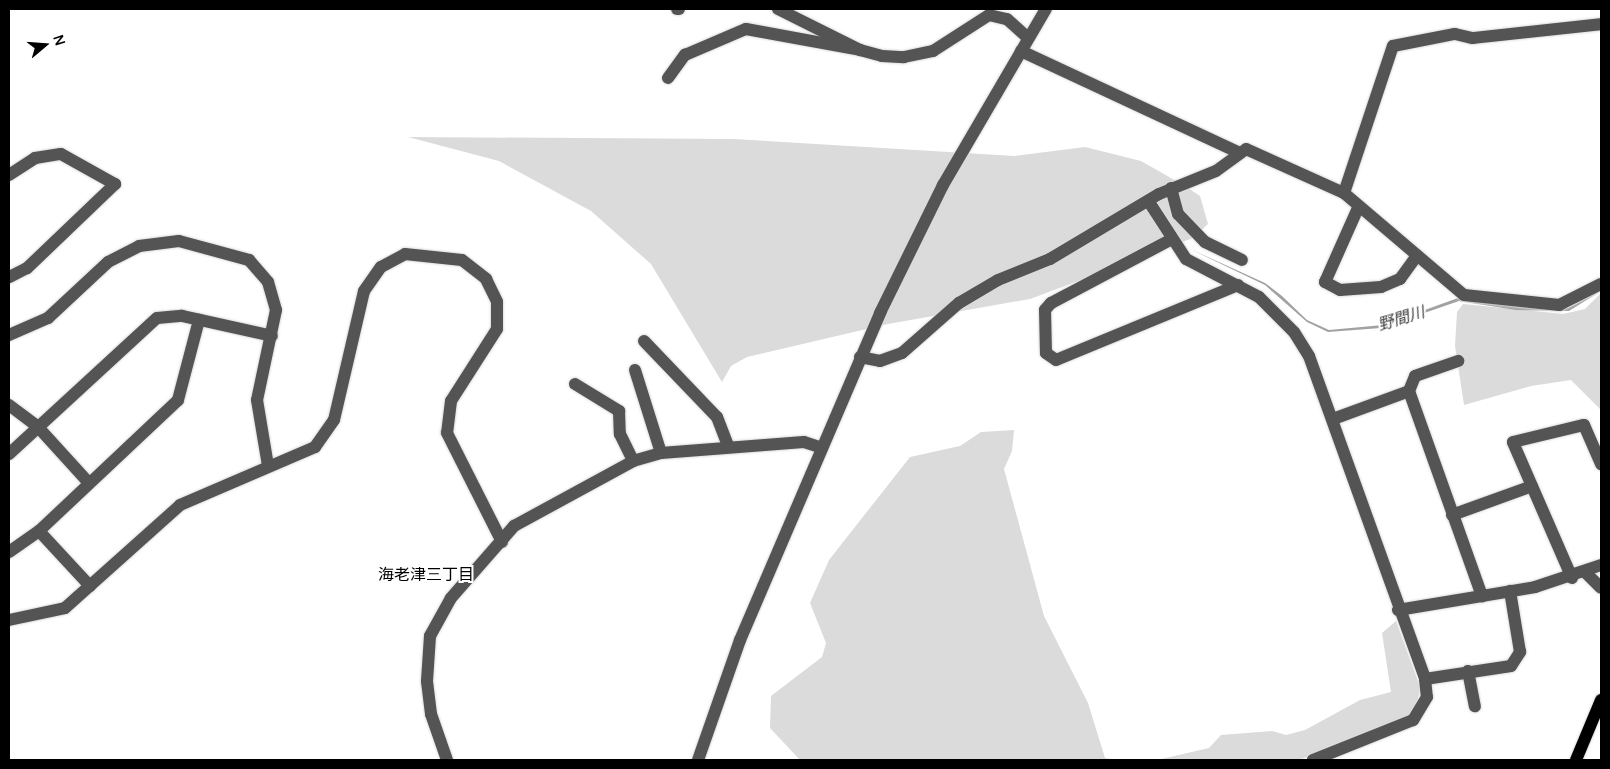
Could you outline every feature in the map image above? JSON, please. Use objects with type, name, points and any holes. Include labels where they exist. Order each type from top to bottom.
[{"type":"main road","points":[[1576,760],[1601,700]]},
{"type":"street","points":[[778,9],[860,50]]},
{"type":"street","points":[[698,760],[740,640],[860,357],[943,185],[1046,9]]},
{"type":"street","points":[[668,78],[685,55],[746,29],[860,50],[919,56],[990,15],[1007,19],[1028,38]]},
{"type":"street","points":[[1344,193],[1393,46],[1455,34],[1473,38],[1601,24]]},
{"type":"street","points":[[1021,51],[1238,152],[1255,150],[1344,193],[1358,208],[1464,295],[1486,299],[1559,305],[1601,284]]},
{"type":"street","points":[[860,357],[880,360],[902,353],[960,303],[998,280],[1050,259],[1171,188],[1216,171],[1238,152]]},
{"type":"street","points":[[9,175],[34,158],[60,154],[115,184],[27,268],[9,277]]},
{"type":"street","points":[[1171,188],[1178,214],[1205,242],[1242,260]]},
{"type":"street","points":[[1149,202],[1172,239],[1192,263],[1238,285],[1274,309],[1294,332],[1309,356],[1398,610],[1425,679],[1427,698],[1414,720],[1313,760]]},
{"type":"street","points":[[1358,208],[1325,282],[1340,290],[1381,287],[1400,278],[1417,256]]},
{"type":"street","points":[[1172,239],[1051,303],[1044,310],[1046,353],[1056,360],[1238,285]]},
{"type":"street","points":[[9,335],[48,318],[122,253],[162,241],[197,243],[249,260],[274,294],[272,336],[257,400],[268,466]]},
{"type":"street","points":[[9,620],[65,608],[180,505],[315,447],[326,434],[334,420],[364,291],[372,276],[405,254],[462,260],[477,269],[492,289],[498,321],[492,343],[451,401],[447,434],[502,542]]},
{"type":"street","points":[[9,454],[157,318],[200,320],[272,336]]},
{"type":"street","points":[[9,552],[39,531],[88,482],[178,400],[200,320]]},
{"type":"street","points":[[644,341],[717,418],[728,445]]},
{"type":"street","points":[[1458,361],[1415,376],[1409,391],[1482,596]]},
{"type":"street","points":[[635,370],[661,453]]},
{"type":"street","points":[[575,384],[619,411],[620,434],[633,461]]},
{"type":"street","points":[[1333,420],[1409,391]]},
{"type":"street","points":[[9,405],[38,427],[88,482]]},
{"type":"street","points":[[1572,578],[1513,442],[1584,425],[1601,464]]},
{"type":"street","points":[[447,760],[431,714],[427,681],[430,636],[451,598],[521,522],[633,461],[661,453],[728,445],[804,442],[822,448]]},
{"type":"street","points":[[1452,515],[1532,486]]},
{"type":"street","points":[[39,531],[90,586]]},
{"type":"street","points":[[1398,610],[1510,591],[1572,578],[1601,565]]},
{"type":"street","points":[[1586,573],[1601,588]]},
{"type":"street","points":[[1425,679],[1511,666],[1520,652],[1510,591]]},
{"type":"street","points":[[1468,671],[1474,706]]},
{"type":"shaded area","points":[[408,137],[733,139],[1015,156],[1085,147],[1141,161],[1185,186],[1200,196],[1208,224],[1193,238],[1030,299],[888,324],[747,357],[731,366],[722,382],[651,264],[591,211],[499,161]]},
{"type":"shaded area","name":"野間川","points":[[1188,248],[1265,283],[1307,320],[1329,330],[1383,325],[1458,298],[1568,308],[1601,291],[1569,311],[1516,310],[1459,301],[1381,328],[1328,332],[1307,322],[1265,285]]},
{"type":"shaded area","points":[[1601,293],[1601,410],[1571,380],[1531,386],[1464,405],[1455,346],[1457,312],[1463,304],[1563,314],[1585,309]]},
{"type":"shaded area","points":[[1014,430],[1012,451],[1004,469],[1044,616],[1088,703],[1105,758],[1119,760],[800,760],[770,728],[771,696],[822,657],[826,643],[810,603],[829,560],[910,457],[960,446],[981,432]]},
{"type":"shaded area","points":[[1396,621],[1420,687],[1417,705],[1405,719],[1299,760],[1157,760],[1209,748],[1221,735],[1272,731],[1286,735],[1305,730],[1360,700],[1391,692],[1382,633]]},
{"type":"district","name":"海老津三丁目","points":[[426,574]]}]
